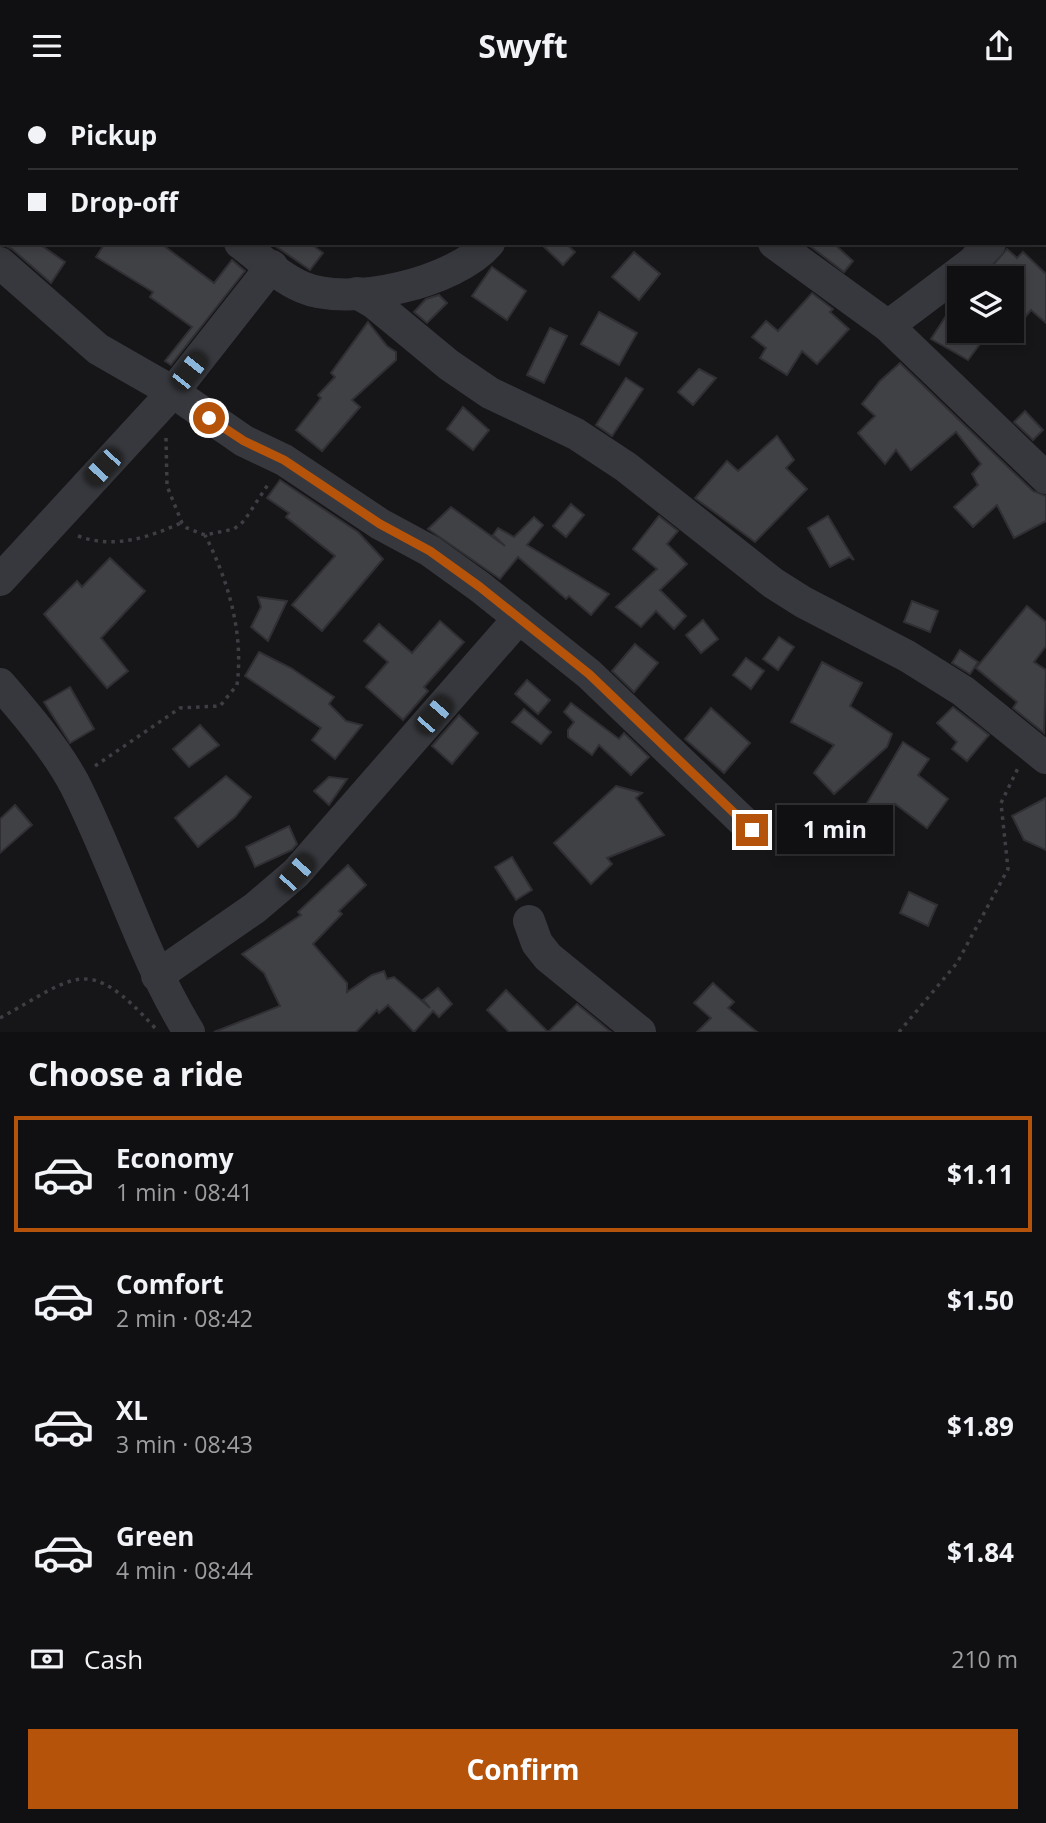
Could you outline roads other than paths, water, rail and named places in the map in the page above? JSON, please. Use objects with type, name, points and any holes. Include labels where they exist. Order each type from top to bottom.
[{"type":"street","points":[[243,245],[303,287],[329,296],[380,292],[430,277],[483,251],[488,245]]},
{"type":"street","points":[[777,245],[888,325],[1046,478]]},
{"type":"street","points":[[888,325],[962,271],[988,245]]},
{"type":"street","points":[[0,263],[98,349],[173,392],[244,441],[284,460],[380,524],[430,551],[519,618],[589,674],[752,830]]},
{"type":"street","points":[[0,580],[173,392],[272,266]]},
{"type":"street","points":[[357,293],[374,303],[438,356],[490,393],[576,434],[672,501],[773,583],[803,602],[907,656],[963,691],[1043,750]]},
{"type":"street","points":[[157,976],[255,908],[296,873],[519,618]]},
{"type":"street","points":[[0,684],[72,780],[105,850],[157,976],[189,1032]]},
{"type":"street","points":[[528,921],[537,943],[548,957],[640,1032]]}]
